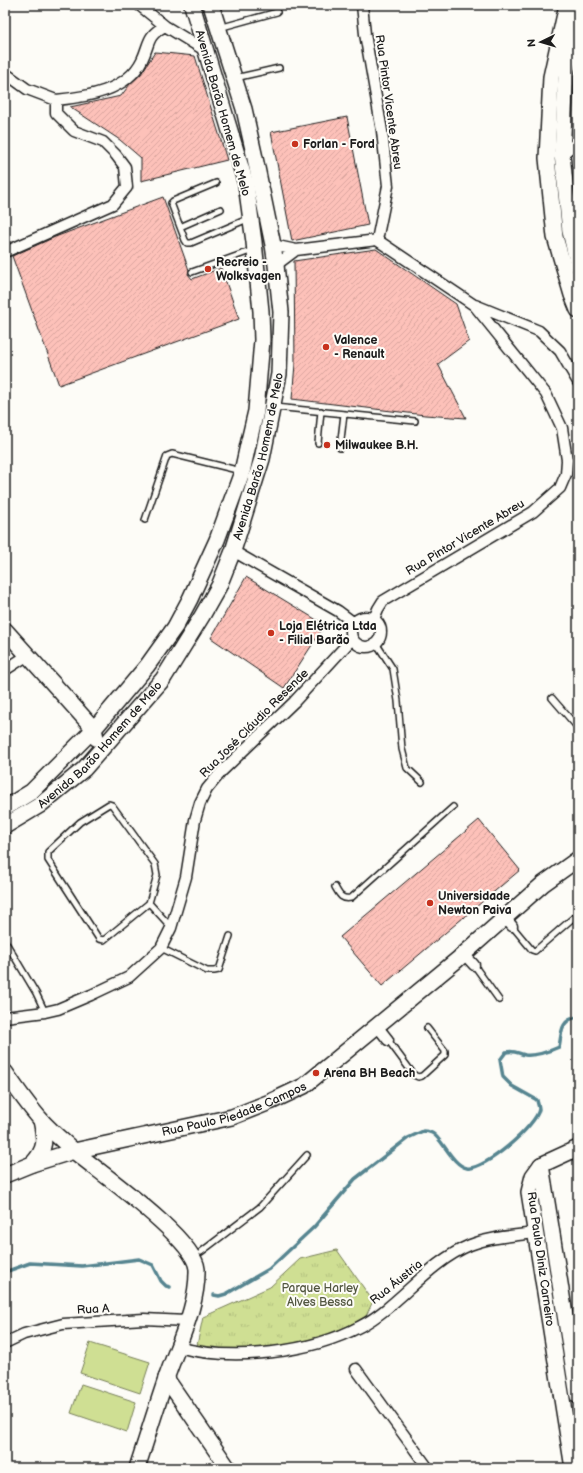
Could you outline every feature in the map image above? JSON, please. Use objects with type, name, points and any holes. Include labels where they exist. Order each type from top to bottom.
[{"type":"main road","name":"Avenida Barão Homem de Melo","points":[[5,808],[31,792],[94,729],[147,666],[175,627],[217,540],[225,514],[242,472],[256,411],[262,340],[254,246],[246,184],[192,5]]},
{"type":"main road","name":"Avenida Barão Homem de Melo","points":[[5,826],[40,805],[84,769],[163,679],[206,610],[219,586],[233,551],[262,459],[279,374],[281,312],[274,245],[244,109],[211,5]]},
{"type":"main road","points":[[567,5],[551,77],[547,158],[555,236],[578,310]]},
{"type":"main road","points":[[578,20],[566,74],[562,154],[570,231],[578,265]]},
{"type":"main road","points":[[206,51],[217,59],[221,67],[239,122],[256,158]]},
{"type":"main road","points":[[254,246],[274,245]]},
{"type":"main road","points":[[258,286],[276,265]]},
{"type":"main road","points":[[225,514],[233,551]]},
{"type":"main road","points":[[5,630],[94,729],[96,753],[84,769]]},
{"type":"main road","name":"Rua Paulo Piedade Campos","points":[[5,1175],[32,1164],[74,1151],[232,1117],[270,1102],[304,1086],[464,954],[508,922],[544,884],[578,859]]},
{"type":"main road","points":[[5,1072],[41,1120],[74,1151],[154,1214],[197,1256],[196,1284],[193,1301],[137,1468]]},
{"type":"main road","points":[[32,1164],[40,1156],[44,1144],[41,1120]]},
{"type":"main road","points":[[541,1165],[578,1148]]},
{"type":"main road","name":"Rua Paulo Diniz Carneiro","points":[[541,1165],[533,1176],[529,1192],[573,1468]]},
{"type":"main road","name":"Rua Paulo Diniz Carneiro","points":[[541,1165],[574,1353],[578,1396]]},
{"type":"main road","points":[[166,1378],[228,1468]]},
{"type":"street","points":[[139,5],[165,26],[206,51]]},
{"type":"street","name":"Rua Pintor Vicente Abreu","points":[[362,5],[365,34],[382,131],[388,186],[377,240],[474,305],[546,394],[562,428],[567,460],[566,474],[560,488],[533,512],[383,601],[374,619]]},
{"type":"street","points":[[5,73],[28,89],[56,100],[75,98],[108,90],[128,80],[142,61],[149,40],[155,32],[165,26]]},
{"type":"street","points":[[5,252],[113,204],[127,187],[125,166],[103,142],[74,131],[56,113],[56,100]]},
{"type":"street","points":[[547,158],[562,154],[578,142]]},
{"type":"street","points":[[274,245],[296,250],[377,240]]},
{"type":"street","points":[[276,265],[296,250]]},
{"type":"street","points":[[474,305],[539,331],[560,351],[578,382]]},
{"type":"street","points":[[233,551],[338,611],[354,623]]},
{"type":"street","points":[[364,617],[374,619],[379,625],[381,636],[376,644],[371,646],[361,646],[352,639],[352,628],[354,623],[360,618],[364,617]]},
{"type":"street","name":"Rua José Cláudio Resende","points":[[7,1016],[45,1012],[58,1009],[91,995],[129,977],[161,948],[171,928],[186,877],[195,820],[200,803],[207,789],[221,772],[294,702],[352,639]]},
{"type":"street","points":[[5,670],[28,656]]},
{"type":"street","points":[[464,954],[474,965]]},
{"type":"street","points":[[377,1026],[388,1040]]},
{"type":"street","name":"Rua Áustria","points":[[178,1347],[192,1351],[264,1353],[298,1349],[332,1340],[361,1326],[392,1304],[442,1260],[469,1246],[492,1238],[535,1233]]},
{"type":"street","name":"Rua A","points":[[5,1342],[37,1330],[64,1324],[144,1319],[186,1321]]},
{"type":"street","points":[[356,1369],[428,1468]]},
{"type":"lane","points":[[218,28],[277,12]]},
{"type":"lane","points":[[234,78],[279,68]]},
{"type":"lane","points":[[216,183],[171,203],[185,240],[191,243],[250,218]]},
{"type":"lane","points":[[180,227],[221,209]]},
{"type":"lane","points":[[192,272],[254,246]]},
{"type":"lane","points":[[273,407],[415,420]]},
{"type":"lane","points":[[318,442],[320,411]]},
{"type":"lane","points":[[340,448],[344,414]]},
{"type":"lane","points":[[144,520],[167,456],[172,454],[242,472]]},
{"type":"lane","points":[[376,644],[393,669],[398,701],[402,749],[407,768],[422,782]]},
{"type":"lane","points":[[552,698],[578,728]]},
{"type":"lane","points":[[112,805],[155,864],[157,875],[149,903],[104,940],[99,939],[48,860],[48,852],[80,822],[105,806],[112,805]]},
{"type":"lane","points":[[334,888],[342,898],[351,898],[453,807]]},
{"type":"lane","points":[[149,903],[171,928]]},
{"type":"lane","points":[[508,922],[534,951],[573,918],[578,917]]},
{"type":"lane","points":[[161,948],[207,971],[214,971],[219,970],[222,964],[230,936]]},
{"type":"lane","points":[[5,942],[36,993],[45,1012]]},
{"type":"lane","points":[[474,965],[498,1000]]},
{"type":"lane","points":[[388,1040],[414,1075],[418,1077],[422,1076],[445,1055],[445,1051],[428,1028]]},
{"type":"lane","points":[[197,1256],[260,1208],[307,1155]]},
{"type":"green space","name":"Parque Harley Alves Bessa","points":[[337,1250],[373,1301],[366,1316],[313,1342],[251,1352],[196,1350],[203,1317],[270,1287],[300,1259]]},
{"type":"green space","points":[[90,1343],[150,1362],[140,1393],[80,1373]]},
{"type":"green space","points":[[81,1384],[136,1402],[127,1432],[71,1413]]},
{"type":"building","points":[[155,52],[195,56],[227,160],[141,181],[141,158],[120,140],[70,107],[121,96],[130,84],[141,74]]},
{"type":"building","points":[[347,117],[368,225],[292,241],[271,132]]},
{"type":"building","points":[[163,197],[189,270],[188,274],[192,279],[221,268],[239,319],[59,385],[12,256],[55,237]]},
{"type":"building","points":[[376,249],[456,304],[469,341],[438,364],[466,418],[425,415],[292,399],[295,364],[294,261]]},
{"type":"building","points":[[246,577],[325,625],[284,688],[211,638]]},
{"type":"building","name":"Universidade Newton Paiva","points":[[479,820],[520,870],[382,986],[340,937]]},
{"type":"waterway","points":[[214,1295],[219,1296],[226,1294],[269,1269],[314,1227],[355,1179],[408,1138],[423,1131],[432,1133],[440,1140],[452,1157],[462,1166],[467,1168],[475,1167],[485,1162],[509,1146],[529,1125],[539,1109],[537,1100],[512,1086],[503,1077],[500,1060],[506,1052],[509,1051],[525,1055],[533,1055],[547,1052],[559,1047],[565,1024],[568,1021],[578,1017]]},
{"type":"waterway","points":[[5,1272],[30,1263],[82,1266],[139,1259],[153,1265],[161,1281],[166,1286],[170,1287]]},
{"type":"place","name":"Forlan - Ford","points":[[295,144]]},
{"type":"place","name":"Recreio - Wolksvagen","points":[[208,269]]},
{"type":"place","name":"Valence - Renault","points":[[326,347]]},
{"type":"place","name":"Milwaukee B.H.","points":[[327,445]]},
{"type":"place","name":"Loja Elétrica Ltda - Filial Barão","points":[[271,633]]},
{"type":"place","name":"Universidade Newton Paiva","points":[[430,903]]},
{"type":"place","name":"Arena BH Beach","points":[[316,1073]]}]
